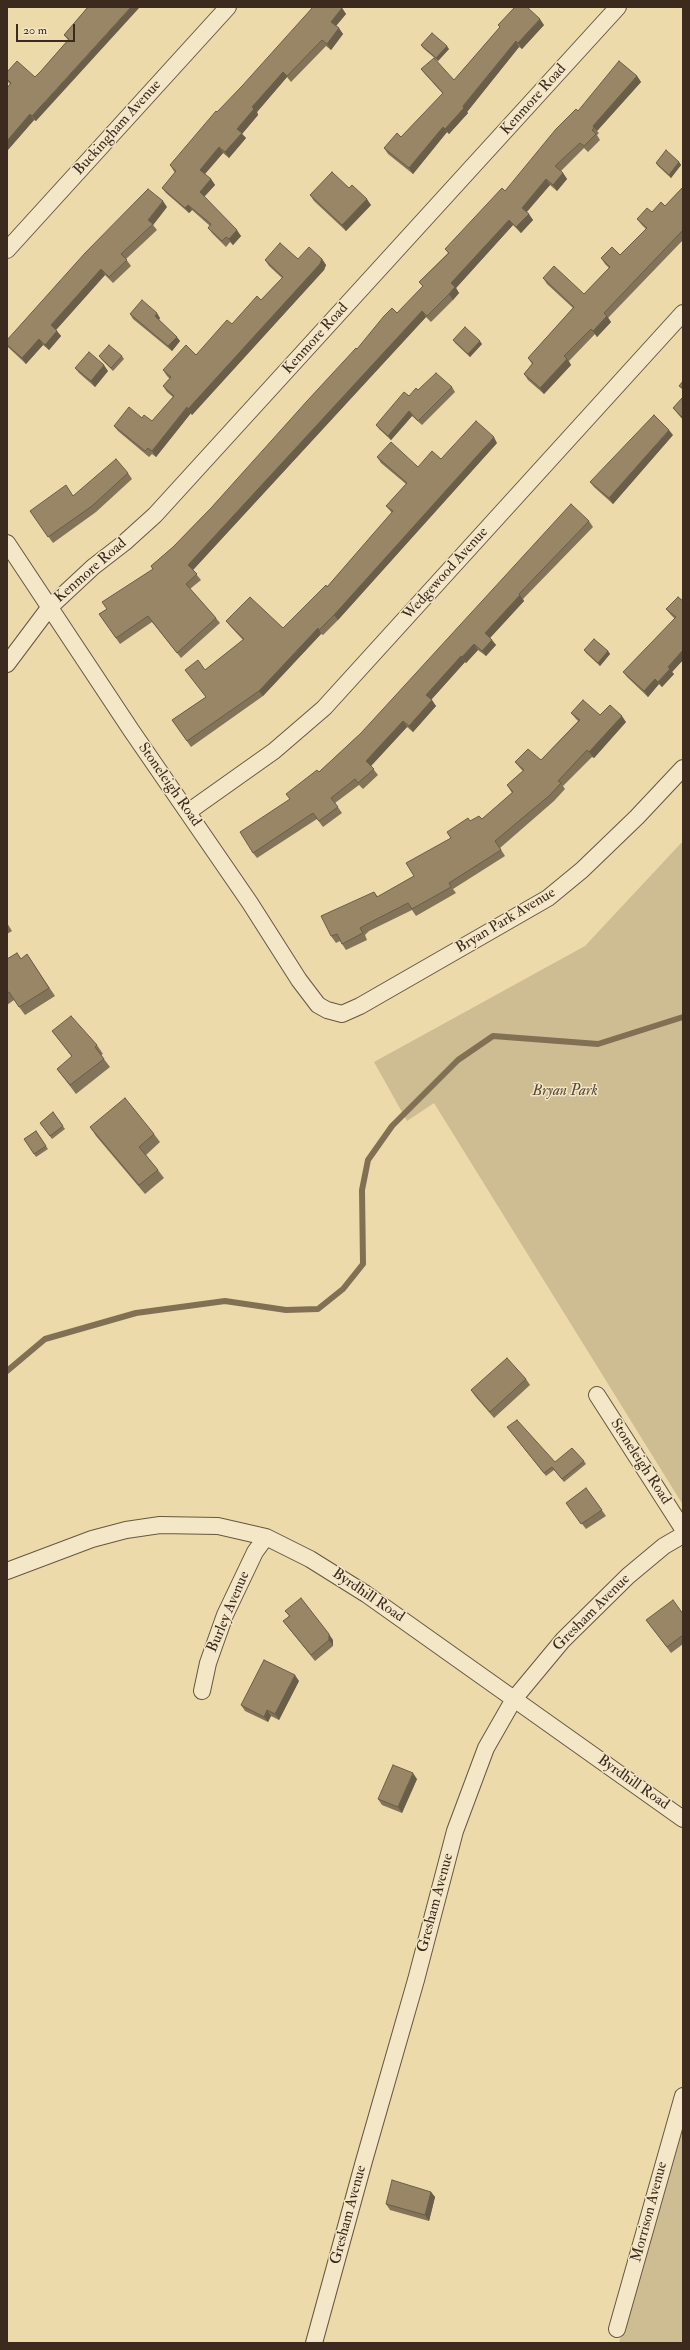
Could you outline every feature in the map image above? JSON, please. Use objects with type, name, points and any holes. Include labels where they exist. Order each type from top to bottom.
[{"type":"street","name":"Buckingham Avenue","points":[[7,250],[228,7]]},
{"type":"street","name":"Kenmore Road","points":[[7,664],[49,608],[93,567],[124,543],[155,515],[618,7]]},
{"type":"street","name":"Wedgewood Avenue","points":[[188,812],[274,751],[324,708],[683,313]]},
{"type":"street","name":"Stoneleigh Road","points":[[7,543],[49,608],[188,812],[304,987],[318,1005],[327,1010],[342,1014]]},
{"type":"street","name":"Bryan Park Avenue","points":[[342,1014],[360,1006],[548,898],[582,870],[637,817],[683,768]]},
{"type":"street","name":"Stoneleigh Road","points":[[597,1395],[683,1529]]},
{"type":"street","name":"Byrdhill Road","points":[[7,1571],[92,1539],[160,1525],[218,1526],[266,1537],[336,1574],[683,1819]]},
{"type":"street","name":"Gresham Avenue","points":[[314,2343],[416,1980],[455,1830],[486,1748],[514,1699],[563,1640],[628,1576],[664,1546],[683,1535]]},
{"type":"street","name":"Burley Avenue","points":[[202,1691],[208,1663],[225,1615],[255,1552],[266,1537]]},
{"type":"street","name":"Morrison Avenue","points":[[617,2329],[683,2096]]},
{"type":"green space","name":"Bryan Park","points":[[683,841],[683,1505],[434,1103],[407,1121],[374,1062],[585,946]]},
{"type":"green space","points":[[683,2109],[683,2343],[619,2343]]},
{"type":"building","points":[[88,7],[131,7],[32,116],[30,114],[7,141],[7,88],[11,83],[7,79],[7,72],[17,61],[35,77],[69,39],[64,35]]},
{"type":"building","points":[[313,7],[342,8],[331,22],[339,28],[327,44],[322,40],[287,76],[283,72],[252,107],[254,109],[237,129],[242,133],[225,152],[219,147],[200,170],[211,179],[200,192],[237,230],[229,239],[226,237],[222,241],[208,228],[211,224],[188,205],[185,208],[162,188],[176,171],[170,165],[216,111],[217,112],[242,86]]},
{"type":"building","points":[[515,7],[527,7],[540,19],[518,43],[516,41],[463,106],[464,108],[445,129],[443,127],[409,168],[384,148],[397,133],[401,137],[443,93],[421,69],[434,58],[454,80],[500,27],[498,25]]},
{"type":"building","points":[[432,33],[447,46],[436,58],[421,45]]},
{"type":"building","points":[[619,61],[637,76],[593,126],[594,128],[592,130],[596,134],[584,146],[580,143],[555,166],[563,173],[553,185],[546,179],[522,208],[529,214],[516,227],[509,220],[451,283],[455,287],[449,294],[427,316],[422,311],[188,565],[197,574],[186,584],[216,618],[177,653],[148,616],[116,638],[99,614],[107,609],[102,602],[153,569],[151,566],[173,547],[211,508],[307,401],[356,348],[357,349],[384,316],[392,308],[397,313],[423,286],[419,282],[449,253],[445,249],[502,188],[505,191],[556,129],[576,109],[578,111]]},
{"type":"building","points":[[666,150],[679,162],[669,175],[656,163]]},
{"type":"building","points":[[332,172],[349,188],[352,185],[367,199],[342,225],[310,195]]},
{"type":"building","points":[[683,187],[683,230],[604,313],[607,316],[593,331],[591,329],[564,356],[567,359],[540,388],[524,374],[533,363],[528,358],[574,307],[543,278],[554,266],[584,294],[610,267],[601,258],[612,247],[620,255],[647,228],[637,219],[647,208],[652,212],[661,202],[665,206]]},
{"type":"building","points":[[148,189],[163,201],[148,220],[153,224],[121,254],[127,260],[109,277],[101,269],[51,325],[57,331],[45,345],[39,339],[22,358],[7,345],[7,340],[85,253]]},
{"type":"building","points":[[280,243],[298,259],[309,247],[322,259],[320,264],[188,409],[187,407],[152,451],[148,448],[145,451],[114,426],[129,407],[142,418],[144,415],[152,421],[174,396],[163,386],[171,377],[163,370],[186,345],[196,355],[227,320],[232,324],[257,296],[261,300],[283,277],[265,260]]},
{"type":"building","points":[[142,300],[157,313],[155,316],[177,337],[168,346],[130,314]]},
{"type":"building","points":[[465,327],[480,341],[468,354],[453,340]]},
{"type":"building","points":[[109,345],[122,356],[111,368],[99,356]]},
{"type":"building","points":[[89,352],[104,365],[91,381],[75,368]]},
{"type":"building","points":[[436,373],[452,387],[418,421],[409,411],[388,436],[376,425],[404,392],[409,396],[416,388],[418,390]]},
{"type":"building","points":[[683,381],[683,389],[679,386]]},
{"type":"building","points":[[683,397],[683,418],[673,408]]},
{"type":"building","points":[[654,415],[669,430],[609,498],[590,482]]},
{"type":"building","points":[[476,421],[494,437],[334,615],[319,630],[318,628],[259,691],[187,741],[172,720],[206,697],[185,670],[198,660],[205,670],[244,639],[226,621],[250,597],[283,628],[326,585],[327,587],[393,511],[386,506],[407,483],[377,457],[391,442],[418,467],[432,451],[441,459]]},
{"type":"building","points":[[116,459],[128,473],[92,506],[48,537],[30,511],[66,485],[73,496]]},
{"type":"building","points":[[571,504],[589,521],[519,594],[520,595],[485,633],[492,640],[482,651],[474,644],[462,657],[461,656],[426,695],[432,700],[409,726],[403,721],[366,761],[374,769],[358,783],[355,779],[331,798],[338,807],[319,821],[313,813],[253,853],[240,832],[290,799],[286,794],[317,770],[319,772],[361,733]]},
{"type":"building","points":[[678,597],[683,601],[683,650],[668,667],[670,669],[658,682],[655,679],[644,691],[623,672],[676,617],[666,609]]},
{"type":"building","points":[[594,639],[608,651],[598,663],[584,650]]},
{"type":"building","points":[[583,700],[600,715],[610,705],[622,716],[589,752],[587,750],[558,781],[561,783],[550,795],[495,841],[501,850],[449,883],[451,887],[412,909],[408,903],[360,928],[363,933],[342,944],[337,934],[331,936],[321,916],[374,892],[377,897],[414,876],[406,863],[451,838],[447,832],[468,818],[470,821],[479,816],[482,819],[513,792],[507,785],[524,770],[515,762],[528,749],[541,760],[580,720],[571,713]]},
{"type":"building","points":[[17,953],[21,959],[27,954],[49,988],[19,1007],[9,992],[7,993],[7,959]]},
{"type":"building","points":[[71,1016],[97,1045],[95,1047],[104,1059],[70,1085],[57,1069],[72,1056],[52,1031]]},
{"type":"building","points":[[125,1098],[154,1134],[139,1147],[158,1170],[139,1185],[90,1127]]},
{"type":"building","points":[[53,1112],[63,1126],[50,1136],[40,1123]]},
{"type":"building","points":[[36,1131],[46,1146],[34,1154],[24,1139]]},
{"type":"building","points":[[507,1358],[526,1379],[490,1412],[471,1390]]},
{"type":"building","points":[[517,1420],[555,1462],[572,1448],[584,1461],[562,1479],[552,1467],[544,1473],[507,1427]]},
{"type":"building","points":[[586,1488],[602,1510],[581,1524],[566,1503]]},
{"type":"building","points":[[301,1598],[329,1634],[329,1640],[311,1655],[283,1621],[290,1616],[285,1611]]},
{"type":"building","points":[[673,1600],[683,1614],[683,1635],[667,1647],[646,1620]]},
{"type":"building","points":[[264,1660],[295,1675],[275,1714],[267,1710],[264,1717],[241,1705]]},
{"type":"building","points":[[393,1765],[413,1773],[398,1807],[378,1799]]},
{"type":"building","points":[[392,2180],[431,2192],[425,2215],[386,2204]]},
{"type":"waterway","points":[[7,1371],[45,1339],[136,1313],[225,1301],[286,1310],[318,1309],[343,1289],[363,1264],[362,1190],[368,1160],[392,1126],[458,1060],[493,1036],[598,1044],[683,1017]]}]
